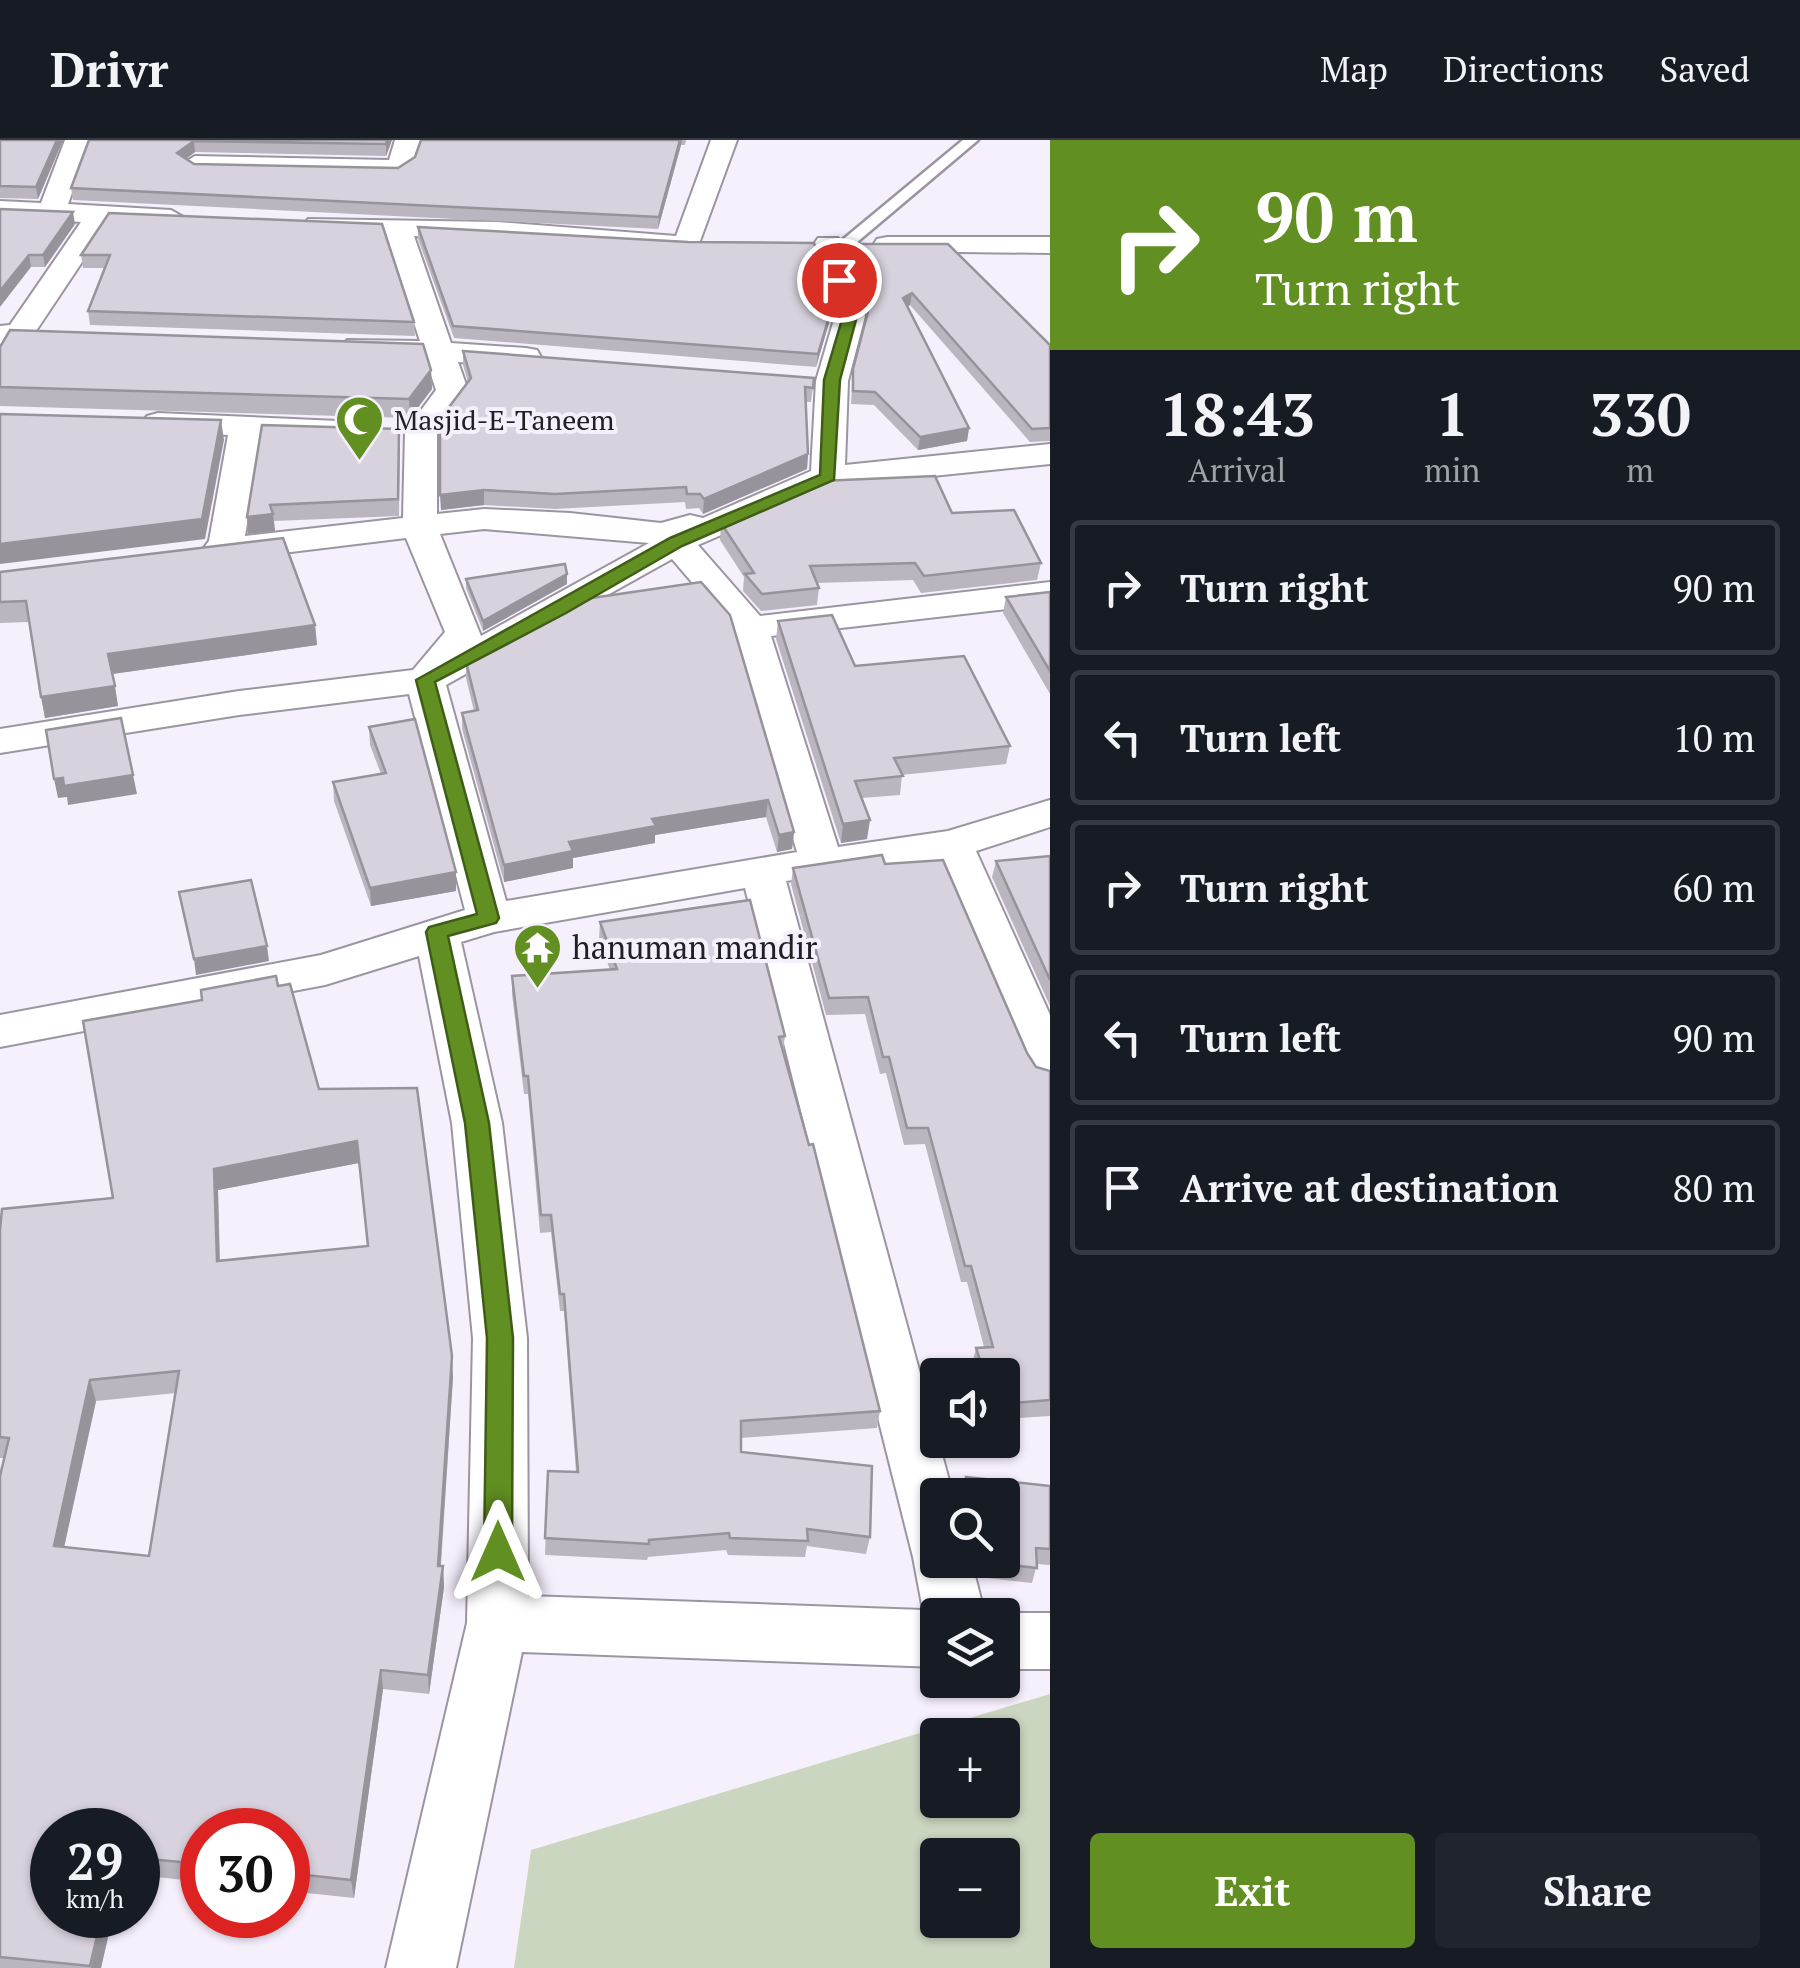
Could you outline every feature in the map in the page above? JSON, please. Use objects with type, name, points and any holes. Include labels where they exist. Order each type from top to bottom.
[{"type":"street","points":[[52,211],[78,140]]},
{"type":"street","points":[[0,209],[100,214],[193,187],[399,168],[408,140]]},
{"type":"street","points":[[687,243],[724,140]]},
{"type":"street","points":[[60,337],[0,335],[10,334],[100,214]]},
{"type":"street","points":[[300,224],[498,230],[722,244]]},
{"type":"street","points":[[397,228],[452,390],[421,432],[420,529],[464,633],[425,680],[463,925],[477,1123],[500,1338],[498,1623],[421,1968]]},
{"type":"street","points":[[793,244],[1050,246]]},
{"type":"street","points":[[828,477],[832,380],[850,316],[836,244]]},
{"type":"street","points":[[337,346],[550,360]]},
{"type":"street","points":[[795,378],[832,380]]},
{"type":"street","points":[[132,422],[421,432]]},
{"type":"street","points":[[225,549],[246,425]]},
{"type":"street","points":[[188,554],[484,519],[570,522],[663,534],[828,477],[1044,464]]},
{"type":"street","points":[[0,741],[239,703],[425,680],[676,542],[828,477]]},
{"type":"street","points":[[676,542],[750,627],[821,862]]},
{"type":"street","points":[[750,627],[1050,594]]},
{"type":"street","points":[[0,1031],[326,970],[463,925],[762,870],[952,844],[1050,812]]},
{"type":"street","points":[[952,844],[1050,1068]]},
{"type":"street","points":[[762,870],[920,1479]]},
{"type":"street","points":[[498,1623],[920,1638]]},
{"type":"street","points":[[1020,1641],[1050,1642]]},
{"type":"lane","points":[[836,244],[970,140]]},
{"type":"green space","points":[[1050,1694],[1050,1968],[514,1968],[531,1850],[920,1733],[920,1818],[1020,1818],[1020,1718],[970,1718]]},
{"type":"building","points":[[0,140],[57,140],[36,187],[0,186]]},
{"type":"building","points":[[89,140],[387,140],[386,144],[194,141],[177,153],[194,164],[398,168],[415,157],[421,140],[680,140],[659,217],[71,188]]},
{"type":"building","points":[[0,209],[73,212],[43,255],[29,255],[0,291]]},
{"type":"building","points":[[109,213],[382,224],[414,322],[88,311],[110,255],[81,255]]},
{"type":"building","points":[[418,227],[688,242],[814,243],[833,303],[818,354],[453,326]]},
{"type":"building","points":[[852,244],[948,244],[1050,345],[1050,428],[1032,429],[912,293],[903,298],[969,428],[920,437],[875,392],[853,391],[853,369],[870,304]]},
{"type":"building","points":[[10,330],[423,344],[431,370],[409,399],[0,387],[0,347]]},
{"type":"building","points":[[463,351],[814,378],[813,388],[805,387],[808,454],[704,499],[700,494],[687,494],[686,487],[555,494],[484,490],[440,495],[440,419],[471,378]]},
{"type":"building","points":[[0,414],[221,420],[202,519],[0,544]]},
{"type":"building","points":[[262,425],[399,429],[398,499],[270,505],[273,514],[247,517]]},
{"type":"building","points":[[935,476],[952,513],[1014,510],[1041,563],[924,576],[915,563],[810,566],[819,588],[762,594],[745,574],[754,573],[721,523],[820,481]]},
{"type":"building","points":[[283,538],[315,625],[108,654],[115,686],[41,697],[26,601],[0,602],[0,572]]},
{"type":"building","points":[[565,564],[567,574],[483,621],[466,579]]},
{"type":"building","points":[[701,582],[730,615],[794,832],[779,835],[768,800],[652,819],[656,826],[569,842],[573,851],[504,865],[462,713],[478,710],[466,662],[578,600]]},
{"type":"building","points":[[1050,592],[1050,671],[1006,597]]},
{"type":"building","points":[[832,615],[855,666],[964,656],[1010,746],[894,758],[903,776],[855,781],[870,820],[843,824],[778,621]]},
{"type":"building","points":[[121,718],[133,775],[64,786],[63,778],[54,779],[46,730]]},
{"type":"building","points":[[415,719],[456,872],[370,888],[333,782],[386,773],[369,727]]},
{"type":"building","points":[[882,855],[885,864],[943,860],[1027,1053],[1036,1067],[1050,1071],[1050,1400],[1020,1402],[1020,1358],[979,1358],[976,1348],[993,1347],[971,1266],[965,1266],[928,1128],[907,1128],[889,1057],[883,1057],[868,997],[829,998],[793,868]]},
{"type":"building","points":[[1050,856],[1050,980],[996,861]]},
{"type":"building","points":[[251,880],[267,946],[194,959],[179,892]]},
{"type":"building","points":[[750,900],[785,1036],[779,1037],[809,1145],[813,1144],[880,1411],[741,1421],[741,1452],[872,1466],[870,1537],[807,1529],[808,1541],[730,1538],[729,1533],[649,1540],[649,1544],[545,1538],[548,1471],[578,1472],[564,1294],[560,1294],[551,1215],[541,1215],[528,1076],[524,1076],[512,976],[617,969],[600,922]]},
{"type":"building","points":[[276,976],[278,986],[290,984],[319,1089],[417,1088],[452,1356],[438,1566],[443,1566],[428,1675],[381,1670],[351,1880],[310,1875],[310,1808],[180,1808],[180,1862],[160,1860],[160,1808],[30,1808],[30,1938],[97,1938],[90,1966],[0,1957],[0,1476],[9,1438],[0,1437],[2,1209],[113,1198],[83,1021],[202,1000],[201,990]],"holes":[[[357,1141],[368,1246],[217,1261],[214,1169]],[[179,1371],[149,1556],[54,1546],[90,1380]]]},
{"type":"building","points":[[1020,1483],[1050,1486],[1050,1549],[1036,1548],[1037,1568],[1020,1566]]},
{"type":"place","name":"Masjid-E-Taneem","points":[[359,462]]},
{"type":"place","name":"hanuman mandir","points":[[537,990]]},
{"type":"route","points":[[498,1552],[500,1338],[477,1123],[436,932],[489,918],[425,680],[676,542],[828,477],[832,380],[850,316],[839,280]]}]
